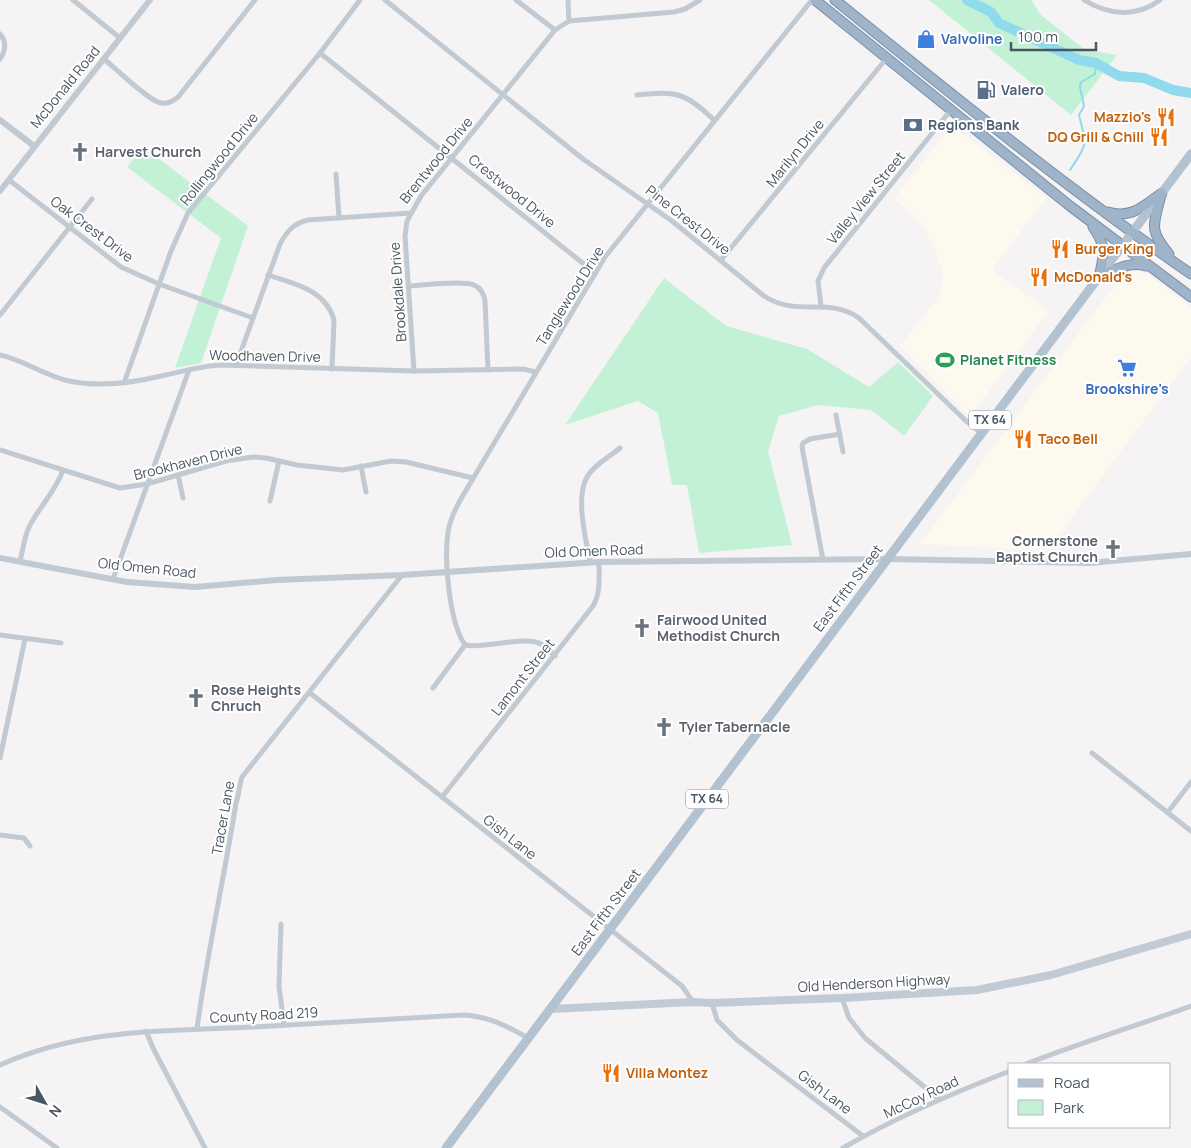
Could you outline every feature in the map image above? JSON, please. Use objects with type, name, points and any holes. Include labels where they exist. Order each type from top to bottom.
[{"type":"highway","points":[[813,0],[1089,221],[1191,297]]},
{"type":"highway","points":[[835,0],[982,118],[1101,210],[1191,274]]},
{"type":"highway","points":[[950,111],[956,106],[975,119],[982,118]]},
{"type":"highway","points":[[1101,210],[1120,215],[1127,214],[1161,194]]},
{"type":"highway","points":[[1161,194],[1154,232],[1160,244],[1179,266]]},
{"type":"highway","points":[[1089,221],[1100,236],[1103,245],[1103,259],[1099,277]]},
{"type":"highway","points":[[1099,277],[1132,264],[1145,266],[1156,271]]},
{"type":"main road","name":"East Fifth Street","points":[[528,1038],[1191,154]]},
{"type":"main road","name":"Old Henderson Highway","points":[[551,1009],[693,1002],[712,1003],[842,998],[977,990],[1051,975],[1191,934]]},
{"type":"main road","name":"TX 64","points":[[446,1148],[528,1038]]},
{"type":"street","points":[[73,0],[120,38]]},
{"type":"street","name":"McDonald Road","points":[[0,191],[150,0]]},
{"type":"street","points":[[104,59],[155,102],[168,103],[174,101],[254,0]]},
{"type":"street","name":"Rollingwood Drive","points":[[124,383],[177,234],[188,214],[320,53],[360,0]]},
{"type":"street","name":"Pine Crest Drive","points":[[384,0],[583,159],[648,203],[771,300],[802,308],[821,306],[846,310],[863,320],[968,423],[981,433]]},
{"type":"street","points":[[516,0],[555,30]]},
{"type":"street","points":[[568,0],[569,21]]},
{"type":"street","name":"Brentwood Drive","points":[[236,365],[268,275],[285,236],[298,222],[411,213],[421,196],[555,30],[569,21],[674,12],[685,9],[700,0]]},
{"type":"street","name":"Tanglewood Drive","points":[[465,645],[456,626],[446,570],[448,532],[453,514],[595,272],[610,250],[813,0]]},
{"type":"street","points":[[1084,0],[1092,5],[1113,12],[1124,13],[1145,9],[1160,0]]},
{"type":"street","points":[[0,34],[4,40],[5,47],[0,59]]},
{"type":"street","name":"Crestwood Drive","points":[[320,53],[595,272]]},
{"type":"street","name":"Marilyn Drive","points":[[721,260],[886,59]]},
{"type":"street","points":[[636,95],[664,92],[680,96],[699,105],[714,120]]},
{"type":"street","name":"Valley View Street","points":[[821,306],[818,281],[824,268],[950,111]]},
{"type":"street","points":[[0,120],[34,146]]},
{"type":"street","points":[[336,174],[339,218]]},
{"type":"street","name":"Oak Crest Drive","points":[[9,180],[121,267],[159,284],[253,318]]},
{"type":"street","points":[[0,315],[92,199]]},
{"type":"street","name":"Brookdale Drive","points":[[411,213],[407,221],[405,236],[414,371]]},
{"type":"street","points":[[268,275],[304,287],[323,299],[334,320],[332,369]]},
{"type":"street","points":[[409,286],[465,284],[477,287],[481,291],[485,302],[488,370]]},
{"type":"street","name":"Woodhaven Drive","points":[[0,355],[10,357],[55,377],[70,381],[124,383],[201,366],[236,365],[414,371],[523,369],[536,372]]},
{"type":"street","points":[[113,579],[189,370]]},
{"type":"street","points":[[836,415],[844,452]]},
{"type":"street","points":[[823,560],[802,447],[803,443],[810,440],[840,434]]},
{"type":"street","points":[[590,562],[581,492],[587,477],[594,468],[620,448]]},
{"type":"street","name":"Brookhaven Drive","points":[[0,450],[120,488],[147,484],[239,458],[253,457],[297,465],[343,470],[392,461],[406,462],[473,478]]},
{"type":"street","points":[[270,501],[279,461]]},
{"type":"street","points":[[361,466],[366,492]]},
{"type":"street","points":[[20,561],[30,526],[60,479],[63,470]]},
{"type":"street","points":[[178,475],[184,498]]},
{"type":"street","name":"Old Omen Road","points":[[0,558],[113,579],[195,587],[277,580],[402,575],[446,570],[590,562],[886,560],[1088,563],[1191,554]]},
{"type":"street","name":"Lamont Street","points":[[442,797],[598,598],[598,562]]},
{"type":"street","name":"Tracer Lane","points":[[197,1029],[207,957],[228,854],[236,803],[239,796],[238,787],[242,778],[402,575]]},
{"type":"street","points":[[0,635],[61,643]]},
{"type":"street","points":[[0,754],[25,639]]},
{"type":"street","points":[[434,688],[465,645],[532,642],[544,646],[554,656]]},
{"type":"street","name":"Gish Lane","points":[[310,693],[682,986],[693,1002]]},
{"type":"street","points":[[1092,753],[1191,831]]},
{"type":"street","points":[[1168,812],[1191,782]]},
{"type":"street","points":[[0,835],[24,838],[30,846]]},
{"type":"street","points":[[281,924],[279,986],[284,1025]]},
{"type":"street","points":[[842,998],[848,1018],[865,1038],[939,1099]]},
{"type":"street","name":"Gish Lane","points":[[712,1003],[717,1020],[737,1040],[863,1136]]},
{"type":"street","points":[[1029,1063],[1191,1006]]},
{"type":"street","name":"County Road 219","points":[[0,1066],[42,1049],[70,1041],[108,1034],[146,1031],[472,1016],[500,1023],[528,1038]]},
{"type":"street","points":[[146,1031],[205,1148]]},
{"type":"street","name":"McCoy Road","points":[[843,1148],[863,1136],[939,1099],[1008,1072]]},
{"type":"street","points":[[0,1107],[57,1148]]},
{"type":"shaded area","points":[[952,125],[1046,198],[992,270],[1049,311],[970,417],[900,346],[938,298],[943,274],[938,257],[923,227],[913,215],[894,199]]},
{"type":"shaded area","points":[[1138,271],[1148,275],[1191,308],[1191,357],[1047,551],[920,544],[1123,274]]},
{"type":"green space","points":[[929,0],[1031,0],[1041,15],[1085,50],[1117,55],[1071,115]]},
{"type":"green space","points":[[143,147],[248,226],[201,363],[175,368],[221,238],[127,167]]},
{"type":"green space","points":[[664,278],[726,326],[807,349],[869,387],[898,362],[933,396],[904,436],[871,410],[818,405],[779,416],[768,451],[792,545],[699,553],[687,485],[672,485],[658,413],[638,401],[565,425]]},
{"type":"waterway","points":[[967,0],[991,12],[999,23],[1079,60],[1096,63],[1119,76],[1144,78],[1173,90],[1191,93]]},
{"type":"waterway","points":[[1070,170],[1080,155],[1084,144],[1084,133],[1079,115],[1084,106],[1080,87],[1081,82],[1095,74],[1096,63]]},
{"type":"place","name":"Valvoline","points":[[926,39]]},
{"type":"place","name":"Valero","points":[[986,90]]},
{"type":"place","name":"Mazzio's","points":[[1166,117]]},
{"type":"place","name":"Regions Bank","points":[[913,125]]},
{"type":"place","name":"DQ Grill & Chill","points":[[1159,137]]},
{"type":"place","name":"Harvest Church","points":[[80,152]]},
{"type":"place","name":"Burger King","points":[[1060,249]]},
{"type":"place","name":"McDonald's","points":[[1039,277]]},
{"type":"place","name":"Planet Fitness","points":[[945,360]]},
{"type":"place","name":"Brookshire's","points":[[1127,368]]},
{"type":"place","name":"Taco Bell","points":[[1023,439]]},
{"type":"place","name":"Cornerstone Baptist Church","points":[[1113,549]]},
{"type":"place","name":"Fairwood United Methodist Church","points":[[642,628]]},
{"type":"place","name":"Rose Heights Chruch","points":[[196,698]]},
{"type":"place","name":"Tyler Tabernacle","points":[[664,727]]},
{"type":"place","name":"Villa Montez","points":[[611,1073]]}]
